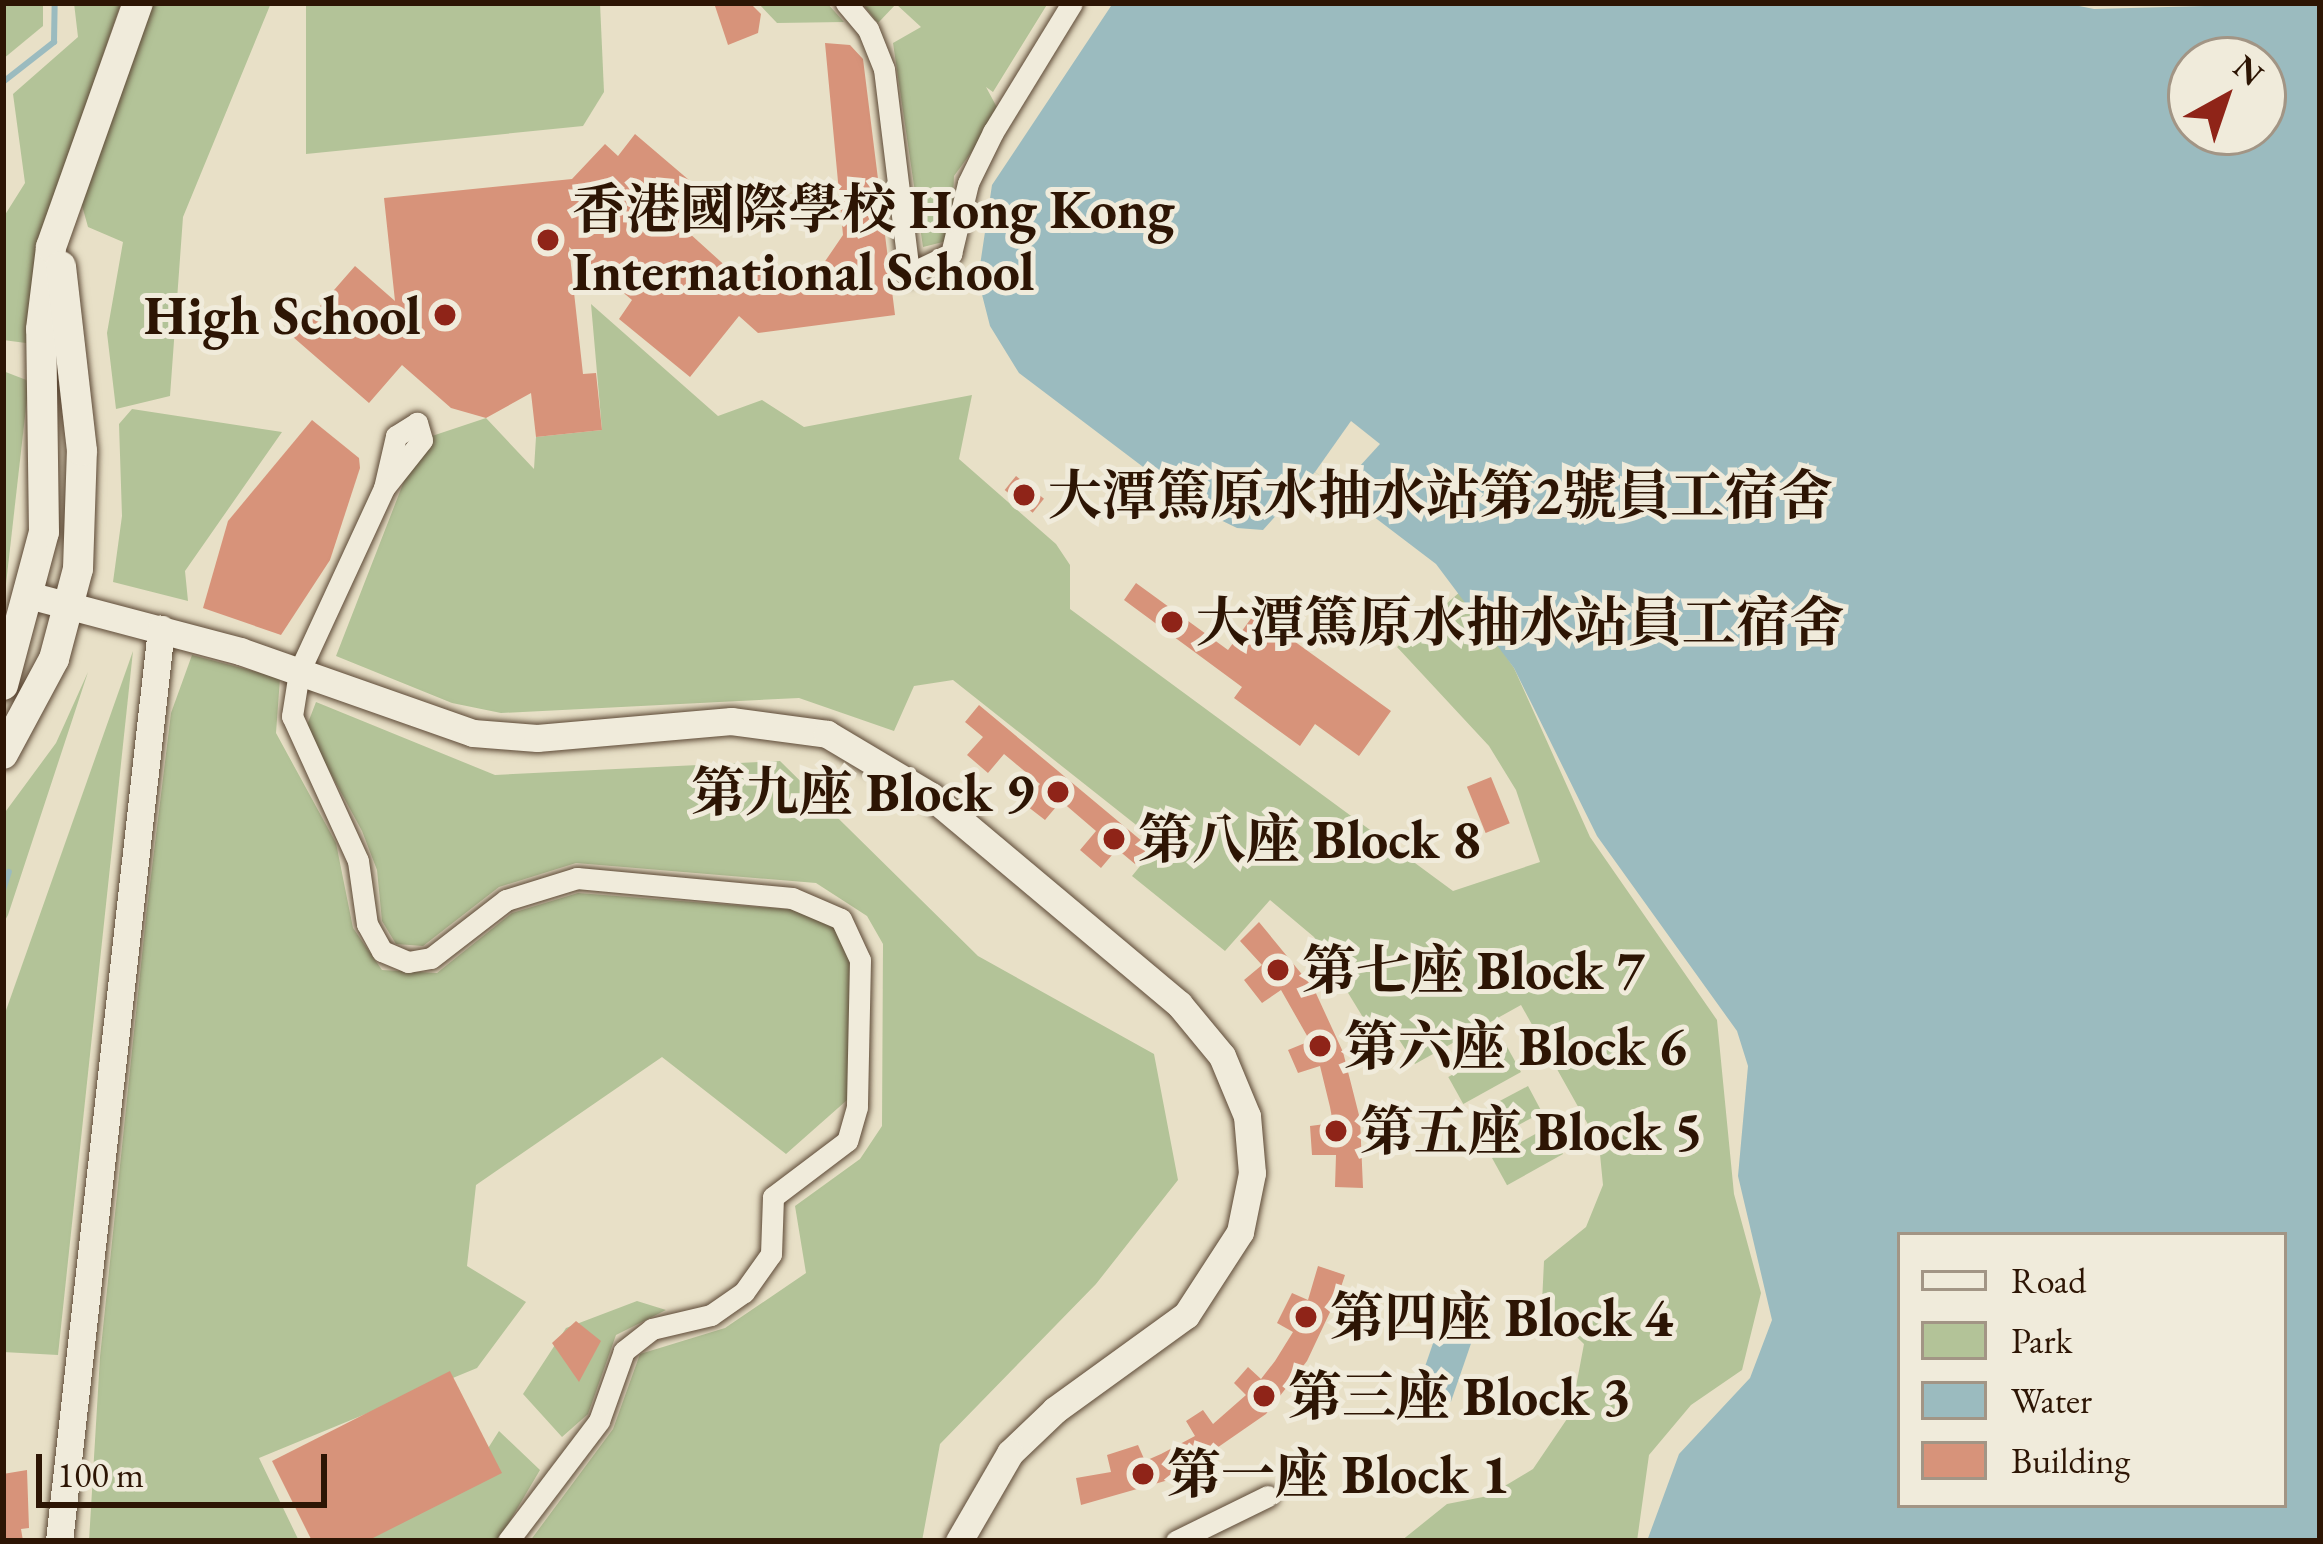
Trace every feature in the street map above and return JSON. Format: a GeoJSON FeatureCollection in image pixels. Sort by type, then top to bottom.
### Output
{"type":"FeatureCollection","features":[{"type":"Feature","properties":{"kind":"main road"},"geometry":{"type":"LineString","coordinates":[[3,685],[32,596],[48,476],[43,307],[64,195],[138,3]]}},
{"type":"Feature","properties":{"kind":"main road"},"geometry":{"type":"LineString","coordinates":[[3,754],[43,683],[70,605],[84,490],[62,286],[64,195]]}},
{"type":"Feature","properties":{"kind":"street"},"geometry":{"type":"LineString","coordinates":[[846,3],[868,29],[884,69],[909,274],[951,254],[968,183],[993,132],[1072,3]]}},
{"type":"Feature","properties":{"kind":"street"},"geometry":{"type":"LineString","coordinates":[[384,488],[293,729],[349,837],[371,935],[389,957],[431,958],[506,900],[577,878],[792,898],[836,914],[859,952],[857,1107],[847,1141],[773,1197],[772,1249],[754,1282],[716,1313],[652,1328],[625,1351],[598,1421],[508,1541]]}},
{"type":"Feature","properties":{"kind":"street"},"geometry":{"type":"LineString","coordinates":[[32,596],[161,629],[454,729],[538,738],[754,722],[827,734],[931,796],[1165,991],[1222,1056],[1241,1095],[1252,1156],[1231,1254],[1168,1331],[1028,1434],[994,1473],[959,1541]]}},
{"type":"Feature","properties":{"kind":"street"},"geometry":{"type":"LineString","coordinates":[[59,1541],[161,629]]}},
{"type":"Feature","properties":{"kind":"street"},"geometry":{"type":"LineString","coordinates":[[1176,1541],[1268,1496]]}},
{"type":"Feature","properties":{"kind":"green space"},"geometry":{"type":"Polygon","coordinates":[[[3,3],[43,3],[43,26],[3,59],[3,3]]]}},
{"type":"Feature","properties":{"kind":"green space"},"geometry":{"type":"Polygon","coordinates":[[[74,3],[121,3],[55,194],[26,343],[3,340],[3,218],[25,183],[13,94],[78,37],[74,3]]]}},
{"type":"Feature","properties":{"kind":"green space"},"geometry":{"type":"Polygon","coordinates":[[[151,3],[271,3],[183,217],[170,396],[116,409],[107,333],[123,242],[88,227],[81,202],[151,3]]]}},
{"type":"Feature","properties":{"kind":"green space"},"geometry":{"type":"Polygon","coordinates":[[[306,3],[600,3],[604,92],[583,126],[306,154],[306,3]]]}},
{"type":"Feature","properties":{"kind":"green space"},"geometry":{"type":"Polygon","coordinates":[[[758,3],[827,3],[844,22],[777,23],[758,3]]]}},
{"type":"Feature","properties":{"kind":"green space"},"geometry":{"type":"Polygon","coordinates":[[[862,3],[1048,3],[993,92],[986,87],[1000,113],[954,176],[951,240],[923,247],[893,43],[921,27],[896,4],[878,23],[862,3]]]}},
{"type":"Feature","properties":{"kind":"green space"},"geometry":{"type":"Polygon","coordinates":[[[591,304],[718,416],[762,400],[804,427],[972,395],[959,459],[1056,544],[1070,565],[1070,609],[1453,891],[1540,862],[1516,790],[1489,746],[1397,647],[1461,591],[1514,668],[1590,837],[1717,1020],[1734,1194],[1761,1293],[1742,1370],[1691,1405],[1649,1455],[1637,1541],[1401,1541],[1447,1504],[1488,1496],[1533,1469],[1571,1413],[1584,1344],[1542,1303],[1544,1261],[1586,1227],[1603,1185],[1599,1144],[1521,1005],[1415,1064],[1394,1032],[1378,1042],[1314,937],[1270,900],[1225,951],[1132,876],[1159,843],[953,680],[914,686],[894,731],[799,698],[501,713],[452,703],[336,656],[420,440],[486,418],[534,469],[536,437],[602,430],[591,304]]]}},
{"type":"Feature","properties":{"kind":"green space"},"geometry":{"type":"Polygon","coordinates":[[[3,371],[29,381],[6,584],[3,583],[3,371]]]}},
{"type":"Feature","properties":{"kind":"green space"},"geometry":{"type":"Polygon","coordinates":[[[132,409],[282,432],[185,571],[188,601],[113,582],[122,516],[119,424],[132,409]]]}},
{"type":"Feature","properties":{"kind":"green space"},"geometry":{"type":"Polygon","coordinates":[[[133,651],[58,1355],[3,1352],[3,1019],[133,651]]]}},
{"type":"Feature","properties":{"kind":"green space"},"geometry":{"type":"Polygon","coordinates":[[[192,655],[280,678],[276,733],[336,843],[353,928],[382,970],[437,973],[512,913],[578,893],[809,911],[826,918],[854,952],[855,1093],[786,1154],[662,1057],[476,1185],[467,1266],[526,1302],[477,1368],[259,1458],[299,1541],[89,1541],[100,1357],[146,917],[171,713],[192,655]]]}},
{"type":"Feature","properties":{"kind":"green space"},"geometry":{"type":"Polygon","coordinates":[[[88,672],[3,924],[3,815],[56,743],[88,672]]]}},
{"type":"Feature","properties":{"kind":"green space"},"geometry":{"type":"Polygon","coordinates":[[[316,702],[495,775],[780,761],[978,956],[1154,1054],[1178,1180],[1096,1284],[940,1444],[922,1541],[530,1541],[613,1429],[640,1354],[725,1328],[806,1273],[795,1206],[860,1159],[882,1126],[883,944],[867,916],[816,883],[576,863],[499,887],[423,946],[396,944],[382,921],[377,870],[362,831],[306,728],[316,702]]]}},
{"type":"Feature","properties":{"kind":"green space"},"geometry":{"type":"Polygon","coordinates":[[[1506,1045],[1521,1072],[1463,1104],[1448,1077],[1506,1045]]]}},
{"type":"Feature","properties":{"kind":"green space"},"geometry":{"type":"Polygon","coordinates":[[[1528,1086],[1542,1112],[1486,1143],[1471,1116],[1528,1086]]]}},
{"type":"Feature","properties":{"kind":"green space"},"geometry":{"type":"Polygon","coordinates":[[[1548,1127],[1563,1154],[1507,1185],[1492,1158],[1548,1127]]]}},
{"type":"Feature","properties":{"kind":"green space"},"geometry":{"type":"Polygon","coordinates":[[[637,1301],[666,1310],[616,1335],[588,1414],[562,1437],[523,1394],[566,1328],[637,1301]]]}},
{"type":"Feature","properties":{"kind":"green space"},"geometry":{"type":"Polygon","coordinates":[[[499,1431],[540,1470],[498,1541],[337,1541],[478,1464],[499,1431]]]}},
{"type":"Feature","properties":{"kind":"water"},"geometry":{"type":"Polygon","coordinates":[[[1113,3],[2064,3],[2094,9],[2320,3],[2320,1541],[1647,1541],[1679,1454],[1750,1378],[1772,1320],[1738,1176],[1748,1066],[1737,1031],[1597,836],[1514,668],[1436,564],[1315,472],[1263,530],[1237,528],[1200,510],[1019,373],[990,326],[978,279],[992,185],[1113,3]]]}},
{"type":"Feature","properties":{"kind":"water"},"geometry":{"type":"Polygon","coordinates":[[[1440,1323],[1474,1335],[1451,1402],[1417,1390],[1440,1323]]]}},
{"type":"Feature","properties":{"kind":"pier"},"geometry":{"type":"Polygon","coordinates":[[[1351,421],[1380,444],[1338,490],[1315,472],[1351,421]]]}},
{"type":"Feature","properties":{"kind":"building"},"geometry":{"type":"Polygon","coordinates":[[[714,3],[750,3],[761,14],[758,33],[728,45],[714,3]]]}},
{"type":"Feature","properties":{"kind":"building"},"geometry":{"type":"Polygon","coordinates":[[[825,43],[850,45],[863,59],[895,315],[758,333],[739,316],[690,377],[619,319],[632,300],[569,247],[583,374],[596,373],[602,430],[536,437],[531,393],[486,418],[451,408],[402,365],[369,403],[293,337],[355,266],[395,301],[384,198],[572,179],[605,144],[618,156],[635,134],[703,192],[678,223],[741,280],[752,268],[767,280],[815,276],[843,235],[825,43]]]}},
{"type":"Feature","properties":{"kind":"building"},"geometry":{"type":"Polygon","coordinates":[[[312,420],[359,458],[360,468],[330,560],[281,635],[203,608],[228,521],[312,420]]]}},
{"type":"Feature","properties":{"kind":"building","name":"大潭篤原水抽水站第2號員工宿舍"},"geometry":{"type":"Polygon","coordinates":[[[1016,476],[1044,499],[1033,513],[1005,490],[1016,476]]]}},
{"type":"Feature","properties":{"kind":"building"},"geometry":{"type":"Polygon","coordinates":[[[1136,583],[1228,650],[1255,613],[1391,711],[1359,756],[1315,724],[1300,746],[1234,698],[1242,687],[1124,600],[1136,583]]]}},
{"type":"Feature","properties":{"kind":"building"},"geometry":{"type":"Polygon","coordinates":[[[979,705],[1149,847],[1135,864],[1117,849],[1101,868],[1080,850],[1096,831],[1061,801],[1045,820],[1023,803],[1040,784],[1004,754],[988,773],[967,755],[983,737],[965,722],[979,705]]]}},
{"type":"Feature","properties":{"kind":"building"},"geometry":{"type":"Polygon","coordinates":[[[1491,777],[1510,823],[1486,833],[1467,787],[1491,777]]]}},
{"type":"Feature","properties":{"kind":"building"},"geometry":{"type":"Polygon","coordinates":[[[1259,922],[1314,989],[1343,1052],[1360,1119],[1363,1188],[1335,1187],[1336,1155],[1312,1155],[1310,1126],[1333,1123],[1330,1107],[1320,1066],[1298,1073],[1288,1050],[1310,1041],[1281,990],[1262,1003],[1244,980],[1262,965],[1240,941],[1259,922]]]}},
{"type":"Feature","properties":{"kind":"building"},"geometry":{"type":"Polygon","coordinates":[[[1318,1266],[1345,1275],[1339,1293],[1307,1361],[1266,1414],[1172,1479],[1081,1505],[1076,1478],[1111,1472],[1107,1455],[1138,1445],[1145,1461],[1195,1436],[1186,1421],[1203,1410],[1213,1424],[1246,1395],[1234,1383],[1248,1367],[1261,1379],[1275,1361],[1293,1332],[1277,1323],[1292,1293],[1308,1300],[1318,1266]]]}},
{"type":"Feature","properties":{"kind":"building"},"geometry":{"type":"Polygon","coordinates":[[[576,1321],[601,1341],[579,1382],[552,1343],[576,1321]]]}},
{"type":"Feature","properties":{"kind":"building"},"geometry":{"type":"Polygon","coordinates":[[[450,1371],[502,1473],[367,1541],[312,1541],[272,1461],[450,1371]]]}},
{"type":"Feature","properties":{"kind":"building"},"geometry":{"type":"Polygon","coordinates":[[[27,1470],[29,1528],[21,1529],[23,1541],[3,1541],[3,1474],[27,1470]]]}},
{"type":"Feature","properties":{"kind":"waterway"},"geometry":{"type":"LineString","coordinates":[[3,82],[54,42],[55,3]]}},
{"type":"Feature","properties":{"kind":"waterway"},"geometry":{"type":"LineString","coordinates":[[3,890],[9,872]]}},
{"type":"Feature","properties":{"kind":"place","name":"香港國際學校 Hong Kong International School"},"geometry":{"type":"Point","coordinates":[548,240]}},
{"type":"Feature","properties":{"kind":"place","name":"High School"},"geometry":{"type":"Point","coordinates":[445,315]}},
{"type":"Feature","properties":{"kind":"place","name":"大潭篤原水抽水站第2號員工宿舍"},"geometry":{"type":"Point","coordinates":[1024,495]}},
{"type":"Feature","properties":{"kind":"place","name":"大潭篤原水抽水站員工宿舍"},"geometry":{"type":"Point","coordinates":[1172,622]}},
{"type":"Feature","properties":{"kind":"place","name":"第九座 Block 9"},"geometry":{"type":"Point","coordinates":[1058,792]}},
{"type":"Feature","properties":{"kind":"place","name":"第八座 Block 8"},"geometry":{"type":"Point","coordinates":[1114,839]}},
{"type":"Feature","properties":{"kind":"place","name":"第七座 Block 7"},"geometry":{"type":"Point","coordinates":[1278,970]}},
{"type":"Feature","properties":{"kind":"place","name":"第六座 Block 6"},"geometry":{"type":"Point","coordinates":[1320,1046]}},
{"type":"Feature","properties":{"kind":"place","name":"第五座 Block 5"},"geometry":{"type":"Point","coordinates":[1336,1131]}},
{"type":"Feature","properties":{"kind":"place","name":"第四座 Block 4"},"geometry":{"type":"Point","coordinates":[1306,1317]}},
{"type":"Feature","properties":{"kind":"place","name":"第三座 Block 3"},"geometry":{"type":"Point","coordinates":[1264,1396]}},
{"type":"Feature","properties":{"kind":"place","name":"第一座 Block 1"},"geometry":{"type":"Point","coordinates":[1143,1474]}}]}
